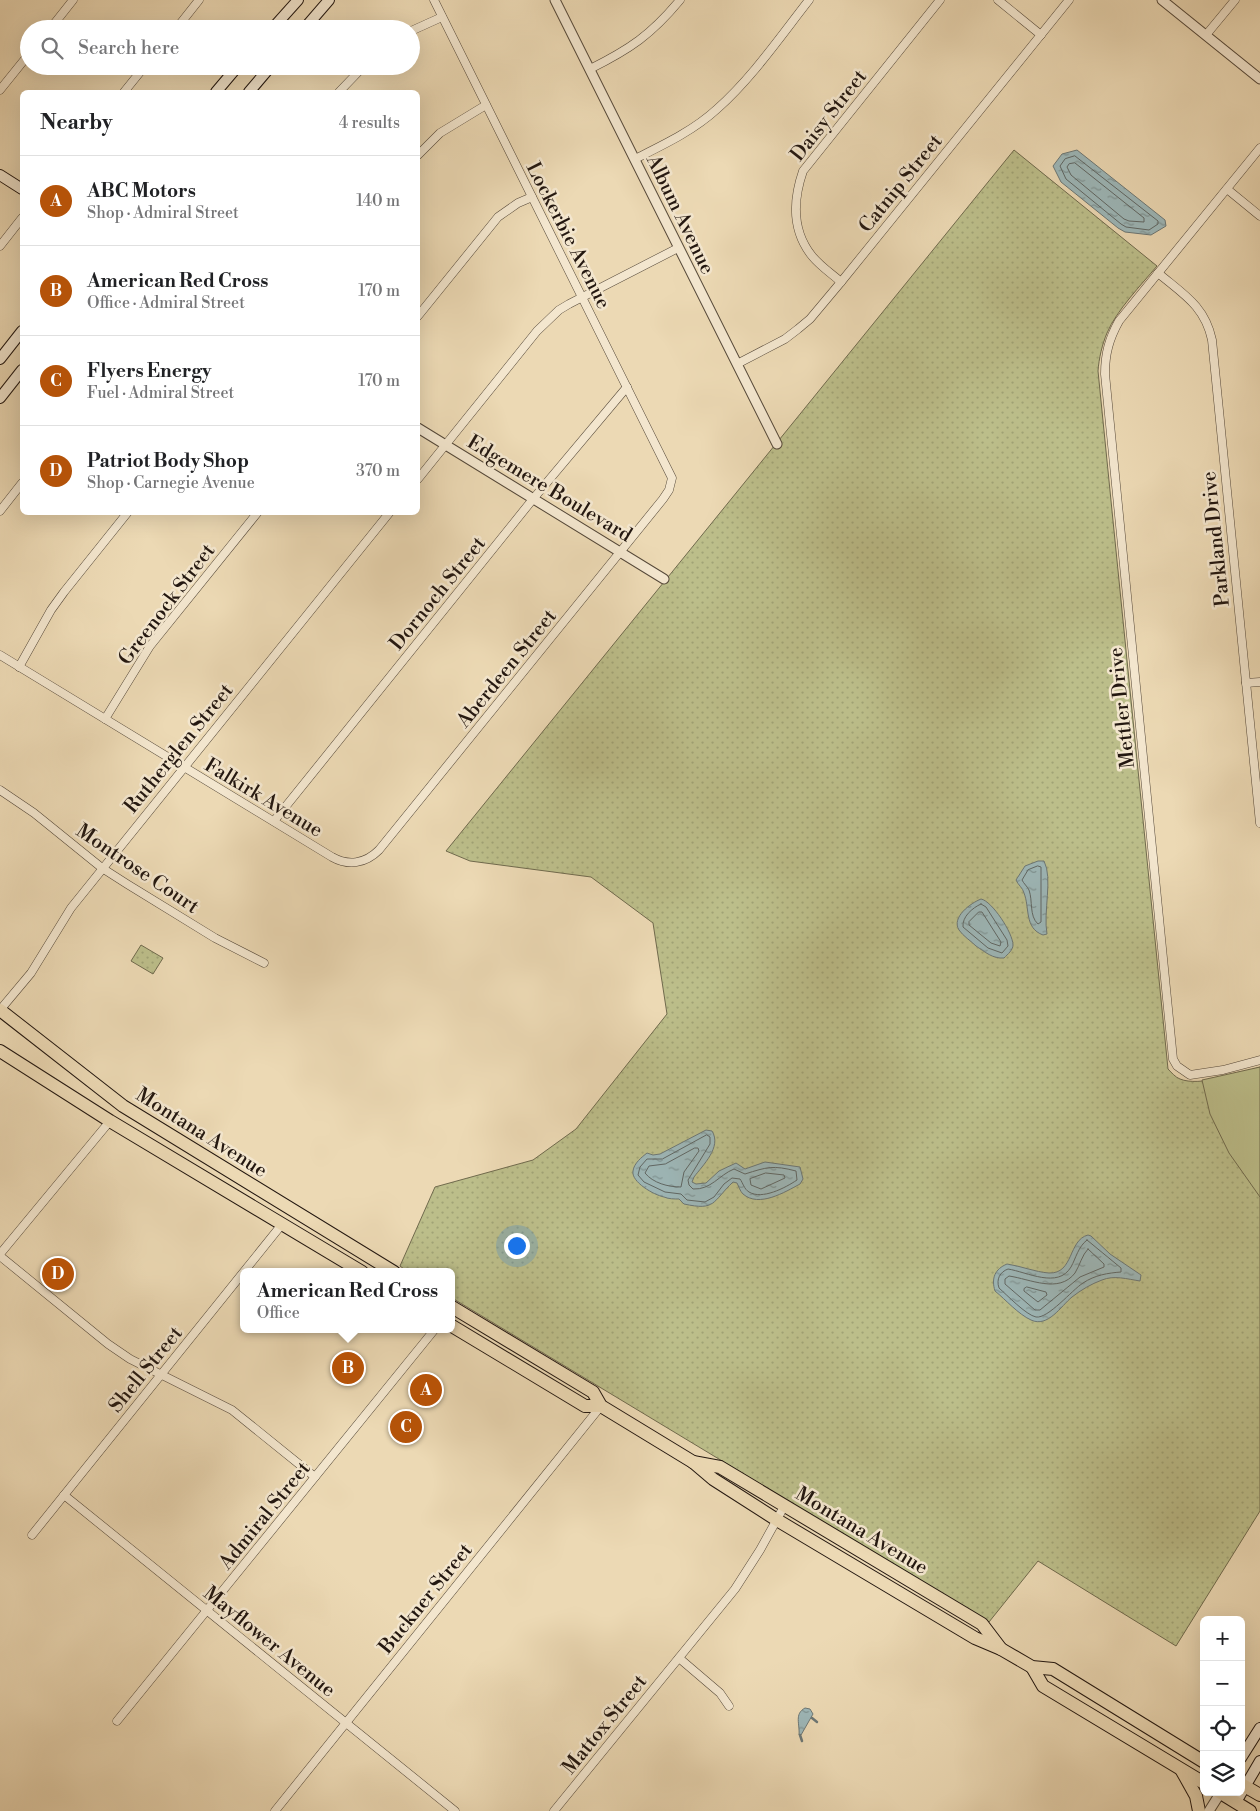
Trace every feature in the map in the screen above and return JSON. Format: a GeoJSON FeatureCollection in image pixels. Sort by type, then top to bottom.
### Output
{"type":"FeatureCollection","features":[{"type":"Feature","properties":{"kind":"highway","name":"Montana Avenue"},"geometry":{"type":"LineString","coordinates":[[0,1010],[123,1106],[387,1268]]}},
{"type":"Feature","properties":{"kind":"highway","name":"Montana Avenue"},"geometry":{"type":"LineString","coordinates":[[0,1051],[110,1121],[355,1268]]}},
{"type":"Feature","properties":{"kind":"highway","name":"Montana Avenue"},"geometry":{"type":"LineString","coordinates":[[455,1310],[593,1392],[602,1406],[696,1462],[975,1638],[999,1645]]}},
{"type":"Feature","properties":{"kind":"highway","name":"Montana Avenue"},"geometry":{"type":"LineString","coordinates":[[455,1328],[585,1406],[602,1406]]}},
{"type":"Feature","properties":{"kind":"highway","name":"Montana Avenue"},"geometry":{"type":"LineString","coordinates":[[696,1462],[720,1467],[982,1624],[999,1645],[1032,1667],[1043,1686],[1200,1780]]}},
{"type":"Feature","properties":{"kind":"highway","name":"Montana Avenue"},"geometry":{"type":"LineString","coordinates":[[1032,1667],[1053,1669],[1200,1760]]}},
{"type":"Feature","properties":{"kind":"highway"},"geometry":{"type":"LineString","coordinates":[[1181,1768],[1196,1796],[1199,1811]]}},
{"type":"Feature","properties":{"kind":"highway"},"geometry":{"type":"LineString","coordinates":[[1245,1786],[1260,1795]]}},
{"type":"Feature","properties":{"kind":"highway"},"geometry":{"type":"LineString","coordinates":[[1223,1796],[1233,1807],[1250,1811]]}},
{"type":"Feature","properties":{"kind":"main road"},"geometry":{"type":"LineString","coordinates":[[280,20],[298,0]]}},
{"type":"Feature","properties":{"kind":"main road"},"geometry":{"type":"LineString","coordinates":[[312,20],[329,0]]}},
{"type":"Feature","properties":{"kind":"main road"},"geometry":{"type":"LineString","coordinates":[[218,90],[230,75]]}},
{"type":"Feature","properties":{"kind":"main road"},"geometry":{"type":"LineString","coordinates":[[251,90],[263,75]]}},
{"type":"Feature","properties":{"kind":"main road"},"geometry":{"type":"LineString","coordinates":[[0,175],[20,188]]}},
{"type":"Feature","properties":{"kind":"main road"},"geometry":{"type":"LineString","coordinates":[[0,359],[20,334]]}},
{"type":"Feature","properties":{"kind":"main road"},"geometry":{"type":"LineString","coordinates":[[0,398],[20,373]]}},
{"type":"Feature","properties":{"kind":"main road"},"geometry":{"type":"LineString","coordinates":[[1245,1752],[1260,1728]]}},
{"type":"Feature","properties":{"kind":"main road"},"geometry":{"type":"LineString","coordinates":[[1245,1782],[1260,1761]]}},
{"type":"Feature","properties":{"kind":"street"},"geometry":{"type":"LineString","coordinates":[[57,20],[73,0]]}},
{"type":"Feature","properties":{"kind":"street"},"geometry":{"type":"LineString","coordinates":[[183,20],[199,0]]}},
{"type":"Feature","properties":{"kind":"street","name":"Lockerbie Avenue"},"geometry":{"type":"LineString","coordinates":[[434,0],[672,478],[670,486]]}},
{"type":"Feature","properties":{"kind":"street","name":"Album Avenue"},"geometry":{"type":"LineString","coordinates":[[556,0],[777,444]]}},
{"type":"Feature","properties":{"kind":"street"},"geometry":{"type":"LineString","coordinates":[[590,70],[645,38],[660,24],[680,0]]}},
{"type":"Feature","properties":{"kind":"street"},"geometry":{"type":"LineString","coordinates":[[635,160],[689,130],[717,109],[743,82],[809,0]]}},
{"type":"Feature","properties":{"kind":"street","name":"Daisy Street"},"geometry":{"type":"LineString","coordinates":[[841,282],[811,255],[798,227],[795,204],[801,176],[811,158],[940,0]]}},
{"type":"Feature","properties":{"kind":"street"},"geometry":{"type":"LineString","coordinates":[[998,0],[1041,35]]}},
{"type":"Feature","properties":{"kind":"street","name":"Catnip Street"},"geometry":{"type":"LineString","coordinates":[[737,364],[785,339],[810,318],[1069,0]]}},
{"type":"Feature","properties":{"kind":"street"},"geometry":{"type":"LineString","coordinates":[[1162,0],[1260,79]]}},
{"type":"Feature","properties":{"kind":"street"},"geometry":{"type":"LineString","coordinates":[[1206,35],[1235,0]]}},
{"type":"Feature","properties":{"kind":"street"},"geometry":{"type":"LineString","coordinates":[[420,27],[442,17]]}},
{"type":"Feature","properties":{"kind":"street"},"geometry":{"type":"LineString","coordinates":[[0,90],[20,65]]}},
{"type":"Feature","properties":{"kind":"street"},"geometry":{"type":"LineString","coordinates":[[126,90],[138,75]]}},
{"type":"Feature","properties":{"kind":"street"},"geometry":{"type":"LineString","coordinates":[[341,90],[355,75]]}},
{"type":"Feature","properties":{"kind":"street"},"geometry":{"type":"LineString","coordinates":[[420,153],[440,133],[486,105]]}},
{"type":"Feature","properties":{"kind":"street"},"geometry":{"type":"LineString","coordinates":[[1158,273],[1260,148]]}},
{"type":"Feature","properties":{"kind":"street"},"geometry":{"type":"LineString","coordinates":[[1227,189],[1260,216]]}},
{"type":"Feature","properties":{"kind":"street"},"geometry":{"type":"LineString","coordinates":[[420,314],[498,217],[518,203],[532,197]]}},
{"type":"Feature","properties":{"kind":"street"},"geometry":{"type":"LineString","coordinates":[[0,246],[20,221]]}},
{"type":"Feature","properties":{"kind":"street"},"geometry":{"type":"LineString","coordinates":[[420,476],[537,331],[558,310],[678,248]]}},
{"type":"Feature","properties":{"kind":"street","name":"Parkland Drive"},"geometry":{"type":"LineString","coordinates":[[1158,273],[1192,300],[1199,308],[1207,322],[1212,340],[1260,823]]}},
{"type":"Feature","properties":{"kind":"street","name":"Mettler Drive"},"geometry":{"type":"LineString","coordinates":[[1158,273],[1137,298],[1114,331],[1106,350],[1105,374],[1173,1059],[1177,1066],[1190,1075],[1223,1070],[1260,1060]]}},
{"type":"Feature","properties":{"kind":"street","name":"Dornoch Street"},"geometry":{"type":"LineString","coordinates":[[274,821],[533,499],[627,387]]}},
{"type":"Feature","properties":{"kind":"street","name":"Edgemere Boulevard"},"geometry":{"type":"LineString","coordinates":[[420,429],[664,579]]}},
{"type":"Feature","properties":{"kind":"street"},"geometry":{"type":"LineString","coordinates":[[0,511],[20,486]]}},
{"type":"Feature","properties":{"kind":"street","name":"Aberdeen Street"},"geometry":{"type":"LineString","coordinates":[[360,862],[374,856],[379,850],[664,499],[670,486]]}},
{"type":"Feature","properties":{"kind":"street"},"geometry":{"type":"LineString","coordinates":[[19,667],[51,610],[126,515]]}},
{"type":"Feature","properties":{"kind":"street","name":"Greenock Street"},"geometry":{"type":"LineString","coordinates":[[105,719],[150,646],[256,515]]}},
{"type":"Feature","properties":{"kind":"street","name":"Rutherglen Street"},"geometry":{"type":"LineString","coordinates":[[0,1010],[31,973],[71,908],[102,868],[388,515]]}},
{"type":"Feature","properties":{"kind":"street","name":"Falkirk Avenue"},"geometry":{"type":"LineString","coordinates":[[0,656],[340,862],[360,862]]}},
{"type":"Feature","properties":{"kind":"street"},"geometry":{"type":"LineString","coordinates":[[1246,683],[1260,682]]}},
{"type":"Feature","properties":{"kind":"street","name":"Montrose Court"},"geometry":{"type":"LineString","coordinates":[[0,790],[34,813],[102,868],[215,938],[264,963]]}},
{"type":"Feature","properties":{"kind":"street"},"geometry":{"type":"LineString","coordinates":[[110,1121],[0,1255],[108,1344],[130,1359],[232,1410],[315,1477]]}},
{"type":"Feature","properties":{"kind":"street","name":"Shell Street"},"geometry":{"type":"LineString","coordinates":[[246,1268],[282,1223]]}},
{"type":"Feature","properties":{"kind":"street","name":"Shell Street"},"geometry":{"type":"LineString","coordinates":[[32,1535],[240,1276]]}},
{"type":"Feature","properties":{"kind":"street","name":"Admiral Street"},"geometry":{"type":"LineString","coordinates":[[117,1721],[432,1333]]}},
{"type":"Feature","properties":{"kind":"street","name":"Buckner Street"},"geometry":{"type":"LineString","coordinates":[[275,1811],[602,1406]]}},
{"type":"Feature","properties":{"kind":"street","name":"Mayflower Avenue"},"geometry":{"type":"LineString","coordinates":[[64,1495],[455,1811]]}},
{"type":"Feature","properties":{"kind":"street","name":"Mattox Street"},"geometry":{"type":"LineString","coordinates":[[554,1811],[735,1589],[779,1516]]}},
{"type":"Feature","properties":{"kind":"street"},"geometry":{"type":"LineString","coordinates":[[679,1658],[720,1693],[729,1706]]}},
{"type":"Feature","properties":{"kind":"street"},"geometry":{"type":"LineString","coordinates":[[1209,1811],[1218,1796]]}},
{"type":"Feature","properties":{"kind":"green space"},"geometry":{"type":"Polygon","coordinates":[[[1014,150],[1157,266],[1116,316],[1102,347],[1098,371],[1168,1069],[1180,1079],[1198,1081],[1220,1078],[1260,1067],[1260,1511],[1176,1646],[1038,1561],[989,1622],[455,1300],[455,1268],[403,1268],[400,1266],[435,1187],[533,1160],[576,1129],[667,1014],[653,923],[591,877],[470,861],[446,851],[1014,150]]]}},
{"type":"Feature","properties":{"kind":"green space"},"geometry":{"type":"Polygon","coordinates":[[[141,945],[163,958],[153,974],[131,961],[141,945]]]}},
{"type":"Feature","properties":{"kind":"green space"},"geometry":{"type":"Polygon","coordinates":[[[1260,1067],[1260,1197],[1229,1153],[1210,1114],[1202,1080],[1260,1067]]]}},
{"type":"Feature","properties":{"kind":"water"},"geometry":{"type":"Polygon","coordinates":[[[1077,150],[1165,220],[1166,226],[1151,235],[1125,232],[1061,182],[1053,166],[1062,154],[1077,150]]]}},
{"type":"Feature","properties":{"kind":"water"},"geometry":{"type":"Polygon","coordinates":[[[1038,861],[1044,861],[1048,876],[1047,934],[1043,935],[1037,932],[1030,923],[1026,899],[1016,880],[1025,866],[1038,861]]]}},
{"type":"Feature","properties":{"kind":"water"},"geometry":{"type":"Polygon","coordinates":[[[981,899],[991,905],[1010,933],[1013,947],[1004,958],[986,953],[976,946],[959,930],[957,925],[963,911],[981,899]]]}},
{"type":"Feature","properties":{"kind":"water"},"geometry":{"type":"Polygon","coordinates":[[[706,1130],[712,1131],[715,1143],[710,1156],[692,1182],[696,1184],[706,1183],[719,1171],[736,1163],[745,1169],[765,1162],[800,1167],[803,1179],[800,1184],[780,1194],[764,1199],[749,1198],[743,1194],[737,1183],[733,1182],[717,1200],[702,1206],[684,1204],[679,1199],[660,1196],[639,1184],[633,1175],[638,1160],[647,1153],[653,1155],[660,1154],[706,1130]]]}},
{"type":"Feature","properties":{"kind":"water"},"geometry":{"type":"Polygon","coordinates":[[[1088,1235],[1110,1254],[1141,1275],[1140,1281],[1116,1278],[1098,1282],[1075,1294],[1049,1319],[1037,1322],[1021,1314],[995,1291],[995,1274],[1003,1266],[1007,1264],[1049,1273],[1057,1272],[1067,1263],[1077,1243],[1088,1235]]]}},
{"type":"Feature","properties":{"kind":"water"},"geometry":{"type":"Polygon","coordinates":[[[805,1708],[810,1709],[813,1714],[801,1735],[799,1735],[799,1716],[805,1708]]]}},
{"type":"Feature","properties":{"kind":"waterway"},"geometry":{"type":"LineString","coordinates":[[812,1718],[817,1722]]}},
{"type":"Feature","properties":{"kind":"waterway"},"geometry":{"type":"LineString","coordinates":[[800,1735],[802,1741]]}},
{"type":"Feature","properties":{"kind":"place","name":"Patriot Body Shop"},"geometry":{"type":"Point","coordinates":[58,1274]}},
{"type":"Feature","properties":{"kind":"place","name":"American Red Cross"},"geometry":{"type":"Point","coordinates":[348,1368]}},
{"type":"Feature","properties":{"kind":"place","name":"ABC Motors"},"geometry":{"type":"Point","coordinates":[426,1390]}},
{"type":"Feature","properties":{"kind":"place","name":"Flyers Energy"},"geometry":{"type":"Point","coordinates":[406,1427]}}]}
